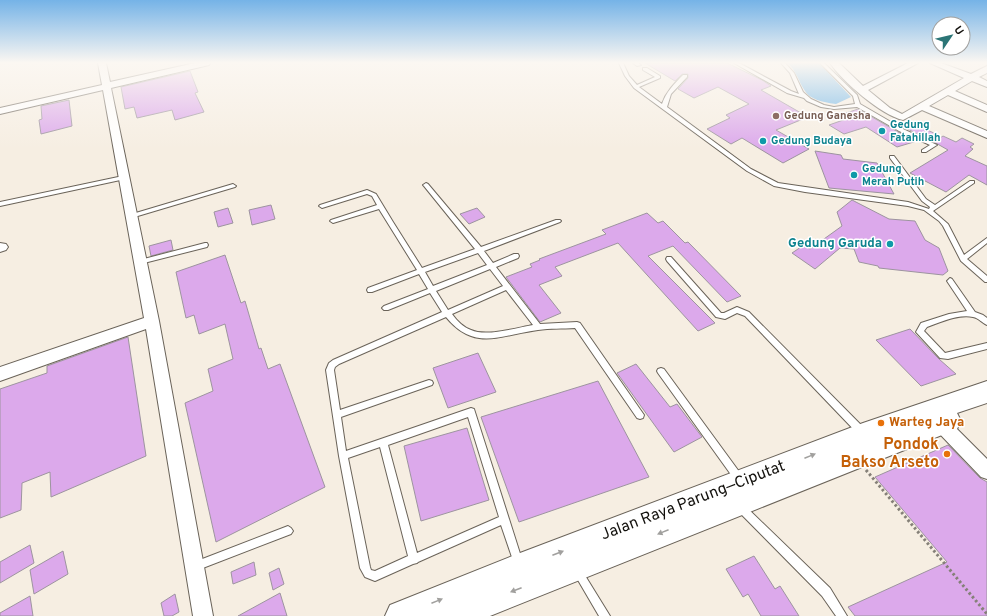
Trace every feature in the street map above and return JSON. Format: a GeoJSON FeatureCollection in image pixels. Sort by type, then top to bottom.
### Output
{"type":"FeatureCollection","features":[{"type":"Feature","properties":{"kind":"highway","name":"Jalan Raya Parung—Ciputat"},"geometry":{"type":"LineString","coordinates":[[401,616],[520,568],[739,493],[860,446],[987,392]]}},
{"type":"Feature","properties":{"kind":"highway","name":"Jalan Raya Parung—Ciputat"},"geometry":{"type":"LineString","coordinates":[[860,446],[987,408]]}},
{"type":"Feature","properties":{"kind":"highway","name":"Jalan Raya Parung—Ciputat"},"geometry":{"type":"LineString","coordinates":[[450,616],[575,567],[739,493]]}},
{"type":"Feature","properties":{"kind":"street"},"geometry":{"type":"LineString","coordinates":[[0,111],[82,92]]}},
{"type":"Feature","properties":{"kind":"street"},"geometry":{"type":"LineString","coordinates":[[107,92],[152,321],[203,616]]}},
{"type":"Feature","properties":{"kind":"street"},"geometry":{"type":"LineString","coordinates":[[863,92],[895,116],[903,117],[948,92],[987,109]]}},
{"type":"Feature","properties":{"kind":"street"},"geometry":{"type":"LineString","coordinates":[[923,107],[987,135]]}},
{"type":"Feature","properties":{"kind":"street"},"geometry":{"type":"LineString","coordinates":[[0,374],[152,321]]}},
{"type":"Feature","properties":{"kind":"street"},"geometry":{"type":"LineString","coordinates":[[940,423],[987,471]]}},
{"type":"Feature","properties":{"kind":"lane"},"geometry":{"type":"LineString","coordinates":[[642,92],[749,170],[776,185],[908,204],[928,211],[946,225],[963,258],[987,280]]}},
{"type":"Feature","properties":{"kind":"lane"},"geometry":{"type":"LineString","coordinates":[[664,108],[665,100],[669,92]]}},
{"type":"Feature","properties":{"kind":"lane"},"geometry":{"type":"LineString","coordinates":[[789,92],[823,106],[834,108],[858,105],[901,130],[934,145],[924,151]]}},
{"type":"Feature","properties":{"kind":"lane"},"geometry":{"type":"LineString","coordinates":[[800,92],[804,97]]}},
{"type":"Feature","properties":{"kind":"lane"},"geometry":{"type":"LineString","coordinates":[[851,92],[855,96],[858,105]]}},
{"type":"Feature","properties":{"kind":"lane"},"geometry":{"type":"LineString","coordinates":[[892,157],[924,200],[934,207]]}},
{"type":"Feature","properties":{"kind":"lane"},"geometry":{"type":"LineString","coordinates":[[0,204],[123,178]]}},
{"type":"Feature","properties":{"kind":"lane"},"geometry":{"type":"LineString","coordinates":[[928,211],[972,182]]}},
{"type":"Feature","properties":{"kind":"lane"},"geometry":{"type":"LineString","coordinates":[[426,185],[492,265],[538,327]]}},
{"type":"Feature","properties":{"kind":"lane"},"geometry":{"type":"LineString","coordinates":[[131,216],[233,186]]}},
{"type":"Feature","properties":{"kind":"lane"},"geometry":{"type":"LineString","coordinates":[[322,206],[367,192],[374,194],[447,313],[459,326],[470,333],[483,336],[538,327],[577,325],[640,415]]}},
{"type":"Feature","properties":{"kind":"lane"},"geometry":{"type":"LineString","coordinates":[[333,221],[380,206]]}},
{"type":"Feature","properties":{"kind":"lane"},"geometry":{"type":"LineString","coordinates":[[370,290],[558,221]]}},
{"type":"Feature","properties":{"kind":"lane"},"geometry":{"type":"LineString","coordinates":[[963,258],[987,240]]}},
{"type":"Feature","properties":{"kind":"lane"},"geometry":{"type":"LineString","coordinates":[[140,262],[205,245]]}},
{"type":"Feature","properties":{"kind":"lane"},"geometry":{"type":"LineString","coordinates":[[386,308],[516,256]]}},
{"type":"Feature","properties":{"kind":"lane"},"geometry":{"type":"LineString","coordinates":[[668,259],[719,315],[725,316],[737,310],[747,314],[860,446]]}},
{"type":"Feature","properties":{"kind":"lane"},"geometry":{"type":"LineString","coordinates":[[950,281],[972,313]]}},
{"type":"Feature","properties":{"kind":"lane"},"geometry":{"type":"LineString","coordinates":[[504,519],[375,576],[368,574],[365,568],[343,456],[330,370],[332,365],[507,287]]}},
{"type":"Feature","properties":{"kind":"lane"},"geometry":{"type":"LineString","coordinates":[[987,322],[981,316],[972,313],[924,325],[920,332],[943,356],[987,346]]}},
{"type":"Feature","properties":{"kind":"lane"},"geometry":{"type":"LineString","coordinates":[[661,372],[739,493],[826,592],[842,616]]}},
{"type":"Feature","properties":{"kind":"lane"},"geometry":{"type":"LineString","coordinates":[[337,415],[429,384]]}},
{"type":"Feature","properties":{"kind":"lane"},"geometry":{"type":"LineString","coordinates":[[343,456],[471,412],[520,568]]}},
{"type":"Feature","properties":{"kind":"lane"},"geometry":{"type":"LineString","coordinates":[[383,442],[414,560]]}},
{"type":"Feature","properties":{"kind":"lane"},"geometry":{"type":"LineString","coordinates":[[194,566],[288,531]]}},
{"type":"Feature","properties":{"kind":"lane"},"geometry":{"type":"LineString","coordinates":[[575,567],[605,616]]}},
{"type":"Feature","properties":{"kind":"path"},"geometry":{"type":"LineString","coordinates":[[860,446],[987,614]]}},
{"type":"Feature","properties":{"kind":"water"},"geometry":{"type":"Polygon","coordinates":[[[805,92],[846,92],[851,97],[836,104],[815,99],[805,92]]]}},
{"type":"Feature","properties":{"kind":"building"},"geometry":{"type":"Polygon","coordinates":[[[122,92],[198,92],[195,93],[204,112],[175,120],[172,110],[137,118],[134,107],[125,109],[122,92]]]}},
{"type":"Feature","properties":{"kind":"building"},"geometry":{"type":"Polygon","coordinates":[[[683,92],[708,92],[694,98],[683,92]]]}},
{"type":"Feature","properties":{"kind":"building"},"geometry":{"type":"Polygon","coordinates":[[[727,92],[764,92],[808,117],[776,130],[809,149],[783,163],[742,138],[731,144],[707,129],[730,118],[726,115],[749,104],[727,92]]]}},
{"type":"Feature","properties":{"kind":"building"},"geometry":{"type":"Polygon","coordinates":[[[69,100],[72,126],[41,134],[39,120],[42,119],[41,106],[69,100]]]}},
{"type":"Feature","properties":{"kind":"building","name":"Gedung Fatahillah"},"geometry":{"type":"Polygon","coordinates":[[[858,109],[917,141],[897,147],[866,127],[844,134],[829,125],[849,118],[843,114],[858,109]]]}},
{"type":"Feature","properties":{"kind":"building"},"geometry":{"type":"Polygon","coordinates":[[[910,122],[936,134],[925,138],[902,126],[910,122]]]}},
{"type":"Feature","properties":{"kind":"building"},"geometry":{"type":"Polygon","coordinates":[[[943,136],[956,142],[962,138],[974,144],[970,147],[973,149],[965,156],[987,166],[987,185],[969,175],[946,192],[910,173],[948,150],[934,142],[943,136]]]}},
{"type":"Feature","properties":{"kind":"building","name":"Gedung Merah Putih"},"geometry":{"type":"Polygon","coordinates":[[[815,151],[841,155],[843,159],[877,163],[894,194],[829,188],[815,151]]]}},
{"type":"Feature","properties":{"kind":"building","name":"Gedung Garuda"},"geometry":{"type":"Polygon","coordinates":[[[852,200],[889,219],[915,221],[925,240],[939,248],[948,271],[943,275],[879,268],[878,266],[859,262],[854,249],[840,248],[815,269],[792,253],[804,245],[810,249],[842,226],[837,212],[852,200]]]}},
{"type":"Feature","properties":{"kind":"building"},"geometry":{"type":"Polygon","coordinates":[[[271,205],[275,219],[252,225],[249,210],[271,205]]]}},
{"type":"Feature","properties":{"kind":"building"},"geometry":{"type":"Polygon","coordinates":[[[228,208],[233,223],[218,227],[214,212],[228,208]]]}},
{"type":"Feature","properties":{"kind":"building"},"geometry":{"type":"Polygon","coordinates":[[[477,208],[485,217],[469,224],[460,214],[477,208]]]}},
{"type":"Feature","properties":{"kind":"building"},"geometry":{"type":"Polygon","coordinates":[[[647,213],[658,223],[663,221],[685,243],[688,242],[741,296],[727,302],[673,246],[648,256],[715,323],[698,331],[618,243],[555,267],[562,276],[539,285],[561,313],[540,322],[506,277],[532,267],[530,264],[540,260],[539,259],[606,234],[602,230],[647,213]]]}},
{"type":"Feature","properties":{"kind":"building"},"geometry":{"type":"Polygon","coordinates":[[[171,240],[173,250],[151,256],[149,246],[171,240]]]}},
{"type":"Feature","properties":{"kind":"building"},"geometry":{"type":"Polygon","coordinates":[[[225,255],[241,303],[245,301],[259,349],[261,348],[268,369],[280,364],[325,487],[216,542],[185,403],[213,391],[208,369],[233,359],[225,324],[199,334],[194,315],[186,318],[176,272],[225,255]]]}},
{"type":"Feature","properties":{"kind":"building"},"geometry":{"type":"Polygon","coordinates":[[[910,329],[956,374],[921,386],[876,340],[910,329]]]}},
{"type":"Feature","properties":{"kind":"building"},"geometry":{"type":"Polygon","coordinates":[[[128,337],[146,456],[51,497],[50,472],[22,483],[21,510],[0,518],[0,389],[47,373],[47,366],[128,337]]]}},
{"type":"Feature","properties":{"kind":"building"},"geometry":{"type":"Polygon","coordinates":[[[478,353],[496,392],[448,408],[433,368],[478,353]]]}},
{"type":"Feature","properties":{"kind":"building"},"geometry":{"type":"Polygon","coordinates":[[[636,364],[670,407],[677,404],[702,437],[674,452],[617,373],[636,364]]]}},
{"type":"Feature","properties":{"kind":"building"},"geometry":{"type":"Polygon","coordinates":[[[598,381],[649,477],[519,522],[481,417],[598,381]]]}},
{"type":"Feature","properties":{"kind":"building"},"geometry":{"type":"Polygon","coordinates":[[[467,428],[489,500],[421,521],[404,446],[467,428]]]}},
{"type":"Feature","properties":{"kind":"building"},"geometry":{"type":"Polygon","coordinates":[[[948,445],[980,478],[987,482],[987,616],[855,616],[848,607],[947,562],[875,477],[948,445]]]}},
{"type":"Feature","properties":{"kind":"building"},"geometry":{"type":"Polygon","coordinates":[[[30,545],[34,563],[0,583],[0,562],[30,545]]]}},
{"type":"Feature","properties":{"kind":"building"},"geometry":{"type":"Polygon","coordinates":[[[63,551],[68,574],[34,594],[30,570],[63,551]]]}},
{"type":"Feature","properties":{"kind":"building"},"geometry":{"type":"Polygon","coordinates":[[[754,556],[775,589],[780,586],[799,616],[761,616],[748,594],[743,597],[726,569],[754,556]]]}},
{"type":"Feature","properties":{"kind":"building"},"geometry":{"type":"Polygon","coordinates":[[[254,562],[256,575],[233,584],[231,572],[254,562]]]}},
{"type":"Feature","properties":{"kind":"building"},"geometry":{"type":"Polygon","coordinates":[[[279,568],[284,584],[273,590],[269,573],[279,568]]]}},
{"type":"Feature","properties":{"kind":"building"},"geometry":{"type":"Polygon","coordinates":[[[280,593],[287,616],[238,616],[280,593]]]}},
{"type":"Feature","properties":{"kind":"building"},"geometry":{"type":"Polygon","coordinates":[[[175,594],[179,612],[172,616],[164,616],[161,603],[175,594]]]}},
{"type":"Feature","properties":{"kind":"building"},"geometry":{"type":"Polygon","coordinates":[[[30,596],[33,616],[0,616],[0,613],[30,596]]]}},
{"type":"Feature","properties":{"kind":"place","name":"Gedung Ganesha"},"geometry":{"type":"Point","coordinates":[776,116]}},
{"type":"Feature","properties":{"kind":"place","name":"Gedung Fatahillah"},"geometry":{"type":"Point","coordinates":[882,131]}},
{"type":"Feature","properties":{"kind":"place","name":"Gedung Budaya"},"geometry":{"type":"Point","coordinates":[763,141]}},
{"type":"Feature","properties":{"kind":"place","name":"Gedung Merah Putih"},"geometry":{"type":"Point","coordinates":[854,175]}},
{"type":"Feature","properties":{"kind":"place","name":"Gedung Garuda"},"geometry":{"type":"Point","coordinates":[890,244]}},
{"type":"Feature","properties":{"kind":"place","name":"Warteg Jaya"},"geometry":{"type":"Point","coordinates":[881,423]}},
{"type":"Feature","properties":{"kind":"place","name":"Pondok Bakso Arseto"},"geometry":{"type":"Point","coordinates":[947,454]}}]}
